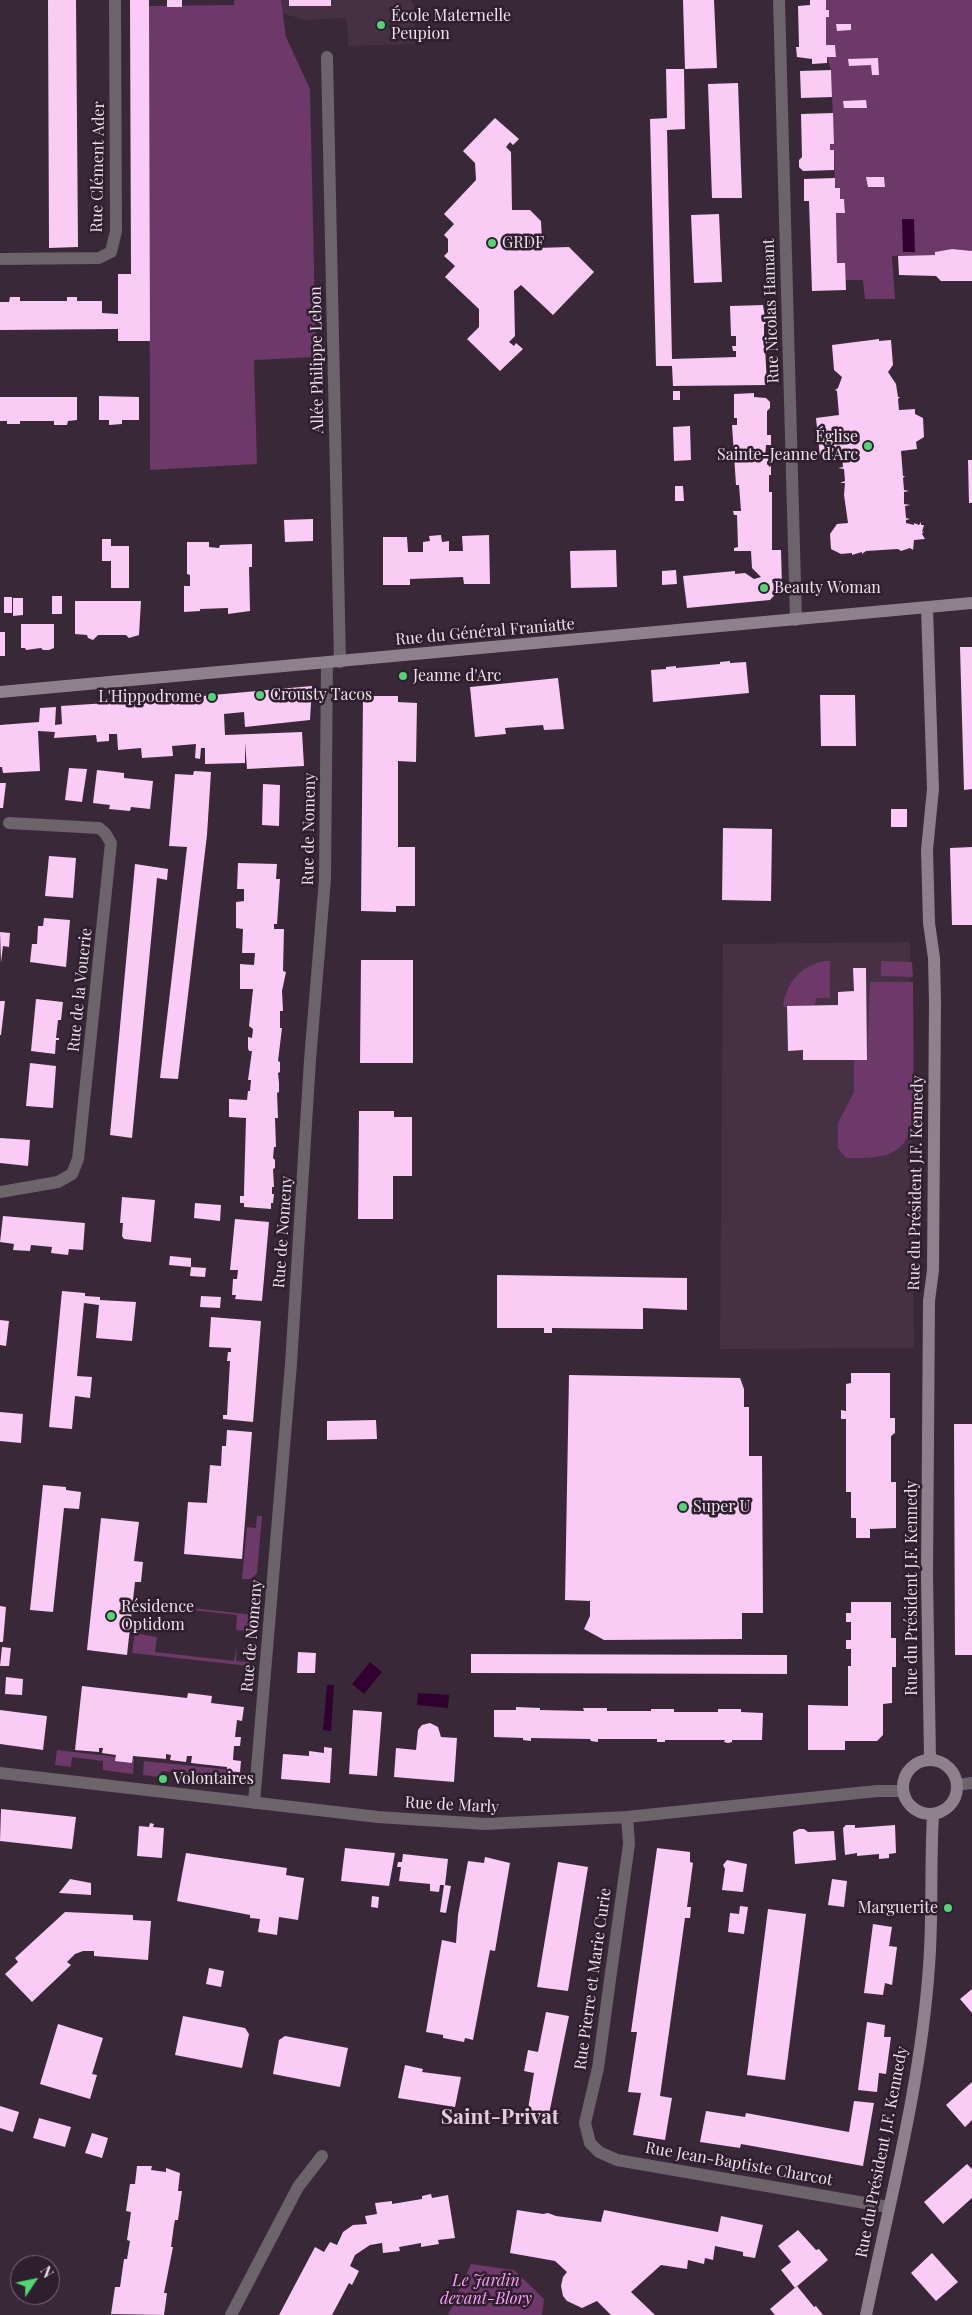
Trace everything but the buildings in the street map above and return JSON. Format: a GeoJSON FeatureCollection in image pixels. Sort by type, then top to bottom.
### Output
{"type":"FeatureCollection","features":[{"type":"Feature","properties":{"kind":"street","name":"Rue Clément Ader"},"geometry":{"type":"LineString","coordinates":[[0,259],[99,258],[111,252],[116,231],[115,0]]}},
{"type":"Feature","properties":{"kind":"street","name":"Rue Nicolas Hamant"},"geometry":{"type":"LineString","coordinates":[[779,0],[796,620]]}},
{"type":"Feature","properties":{"kind":"street","name":"Allée Philippe Lebon"},"geometry":{"type":"LineString","coordinates":[[327,57],[340,662]]}},
{"type":"Feature","properties":{"kind":"street","name":"Rue du Général Franiatte"},"geometry":{"type":"LineString","coordinates":[[0,692],[972,603]]}},
{"type":"Feature","properties":{"kind":"street","name":"Rue du Président J.F. Kennedy"},"geometry":{"type":"LineString","coordinates":[[927,608],[932,789],[927,850],[929,922],[934,958],[933,1270],[929,1301],[927,1506],[930,1759]]}},
{"type":"Feature","properties":{"kind":"street","name":"Rue de Nomeny"},"geometry":{"type":"LineString","coordinates":[[254,1803],[290,1364],[310,1060],[325,879],[327,663]]}},
{"type":"Feature","properties":{"kind":"street","name":"Rue de la Vouerie"},"geometry":{"type":"LineString","coordinates":[[0,1192],[58,1182],[72,1174],[78,1159],[111,843],[105,833],[99,828],[9,823]]}},
{"type":"Feature","properties":{"kind":"street"},"geometry":{"type":"LineString","coordinates":[[930,1759],[940,1761],[949,1767],[955,1775],[958,1785],[951,1805],[943,1812],[933,1814],[922,1814],[913,1809],[906,1801],[902,1791],[903,1779],[909,1769],[919,1762],[930,1759]]}},
{"type":"Feature","properties":{"kind":"street","name":"Rue de Marly"},"geometry":{"type":"LineString","coordinates":[[0,1773],[378,1817],[485,1824],[627,1817],[877,1791],[902,1791]]}},
{"type":"Feature","properties":{"kind":"street"},"geometry":{"type":"LineString","coordinates":[[958,1785],[972,1783]]}},
{"type":"Feature","properties":{"kind":"street","name":"Rue du Président J.F. Kennedy"},"geometry":{"type":"LineString","coordinates":[[866,2315],[888,2207],[901,2157],[917,2066],[929,1966],[933,1814]]}},
{"type":"Feature","properties":{"kind":"street","name":"Rue Pierre et Marie Curie"},"geometry":{"type":"LineString","coordinates":[[590,2143],[585,2123],[598,2068],[615,1947],[629,1844],[627,1817]]}},
{"type":"Feature","properties":{"kind":"street","name":"Rue Jean-Baptiste Charcot"},"geometry":{"type":"LineString","coordinates":[[590,2143],[599,2152],[617,2160],[888,2207]]}},
{"type":"Feature","properties":{"kind":"street"},"geometry":{"type":"LineString","coordinates":[[231,2315],[298,2187],[322,2156]]}},
{"type":"Feature","properties":{"kind":"shaded area","name":"École Maternelle Peupion"},"geometry":{"type":"Polygon","coordinates":[[[281,0],[410,0],[414,4],[415,44],[348,46],[348,29],[345,18],[305,20],[281,13],[281,0]]]}},
{"type":"Feature","properties":{"kind":"shaded area"},"geometry":{"type":"Polygon","coordinates":[[[902,219],[914,219],[915,252],[903,252],[902,219]]]}},
{"type":"Feature","properties":{"kind":"shaded area"},"geometry":{"type":"Polygon","coordinates":[[[910,942],[914,1348],[720,1349],[723,944],[910,942]]]}},
{"type":"Feature","properties":{"kind":"shaded area"},"geometry":{"type":"Polygon","coordinates":[[[370,1662],[382,1672],[364,1694],[352,1684],[370,1662]]]}},
{"type":"Feature","properties":{"kind":"shaded area"},"geometry":{"type":"Polygon","coordinates":[[[327,1685],[334,1685],[331,1731],[323,1730],[327,1685]]]}},
{"type":"Feature","properties":{"kind":"shaded area"},"geometry":{"type":"Polygon","coordinates":[[[418,1693],[449,1695],[448,1708],[417,1705],[418,1693]]]}},
{"type":"Feature","properties":{"kind":"green space"},"geometry":{"type":"Polygon","coordinates":[[[234,0],[281,0],[286,37],[310,89],[316,357],[254,360],[257,464],[150,470],[149,6],[234,5],[234,0]]]}},
{"type":"Feature","properties":{"kind":"green space"},"geometry":{"type":"Polygon","coordinates":[[[826,0],[972,0],[972,251],[952,249],[936,252],[935,255],[892,256],[895,299],[865,299],[863,280],[845,280],[845,263],[837,263],[836,213],[845,213],[844,200],[840,199],[835,188],[834,150],[830,150],[830,144],[834,144],[831,70],[827,57],[836,57],[835,45],[826,45],[826,17],[829,16],[829,11],[826,10],[826,0]]]}},
{"type":"Feature","properties":{"kind":"green space"},"geometry":{"type":"Polygon","coordinates":[[[830,961],[830,998],[816,998],[815,1005],[783,1007],[787,990],[796,976],[809,966],[830,961]]]}},
{"type":"Feature","properties":{"kind":"green space"},"geometry":{"type":"Polygon","coordinates":[[[881,961],[912,962],[913,977],[881,976],[881,961]]]}},
{"type":"Feature","properties":{"kind":"green space"},"geometry":{"type":"Polygon","coordinates":[[[870,982],[913,982],[914,1114],[911,1128],[900,1147],[882,1156],[846,1158],[838,1148],[838,1123],[854,1092],[854,1060],[867,1060],[870,982]]]}},
{"type":"Feature","properties":{"kind":"green space"},"geometry":{"type":"Polygon","coordinates":[[[257,1516],[262,1516],[257,1573],[251,1579],[242,1579],[247,1527],[256,1528],[257,1516]]]}},
{"type":"Feature","properties":{"kind":"green space"},"geometry":{"type":"Polygon","coordinates":[[[174,1606],[254,1615],[253,1624],[247,1631],[236,1630],[237,1615],[174,1608],[174,1606]]]}},
{"type":"Feature","properties":{"kind":"green space"},"geometry":{"type":"Polygon","coordinates":[[[137,1619],[142,1619],[140,1634],[157,1637],[155,1652],[234,1661],[237,1646],[236,1661],[248,1662],[248,1653],[242,1647],[250,1652],[249,1666],[132,1653],[137,1619]]]}},
{"type":"Feature","properties":{"kind":"green space"},"geometry":{"type":"Polygon","coordinates":[[[57,1750],[134,1759],[133,1774],[103,1770],[103,1761],[72,1757],[71,1767],[55,1765],[57,1750]]]}},
{"type":"Feature","properties":{"kind":"green space"},"geometry":{"type":"Polygon","coordinates":[[[144,1761],[241,1771],[228,1784],[187,1780],[188,1774],[161,1771],[160,1777],[143,1775],[144,1761]]]}},
{"type":"Feature","properties":{"kind":"green space","name":"Le Jardin devant-Blory"},"geometry":{"type":"Polygon","coordinates":[[[471,2264],[514,2270],[544,2299],[542,2315],[448,2315],[471,2264]]]}},
{"type":"Feature","properties":{"kind":"place","name":"École Maternelle Peupion"},"geometry":{"type":"Point","coordinates":[381,25]}},
{"type":"Feature","properties":{"kind":"place","name":"GRDF"},"geometry":{"type":"Point","coordinates":[492,243]}},
{"type":"Feature","properties":{"kind":"place","name":"Église Sainte-Jeanne d'Arc"},"geometry":{"type":"Point","coordinates":[868,446]}},
{"type":"Feature","properties":{"kind":"place","name":"Beauty Woman"},"geometry":{"type":"Point","coordinates":[764,588]}},
{"type":"Feature","properties":{"kind":"place","name":"Jeanne d'Arc"},"geometry":{"type":"Point","coordinates":[403,676]}},
{"type":"Feature","properties":{"kind":"place","name":"Crousty Tacos"},"geometry":{"type":"Point","coordinates":[260,695]}},
{"type":"Feature","properties":{"kind":"place","name":"L'Hippodrome"},"geometry":{"type":"Point","coordinates":[212,697]}},
{"type":"Feature","properties":{"kind":"place","name":"Super U"},"geometry":{"type":"Point","coordinates":[683,1507]}},
{"type":"Feature","properties":{"kind":"place","name":"Résidence Optidom"},"geometry":{"type":"Point","coordinates":[111,1616]}},
{"type":"Feature","properties":{"kind":"place","name":"Volontaires"},"geometry":{"type":"Point","coordinates":[163,1779]}},
{"type":"Feature","properties":{"kind":"place","name":"Marguerite"},"geometry":{"type":"Point","coordinates":[948,1908]}},
{"type":"Feature","properties":{"kind":"district","name":"Saint-Privat"},"geometry":{"type":"Point","coordinates":[500,2117]}}]}
